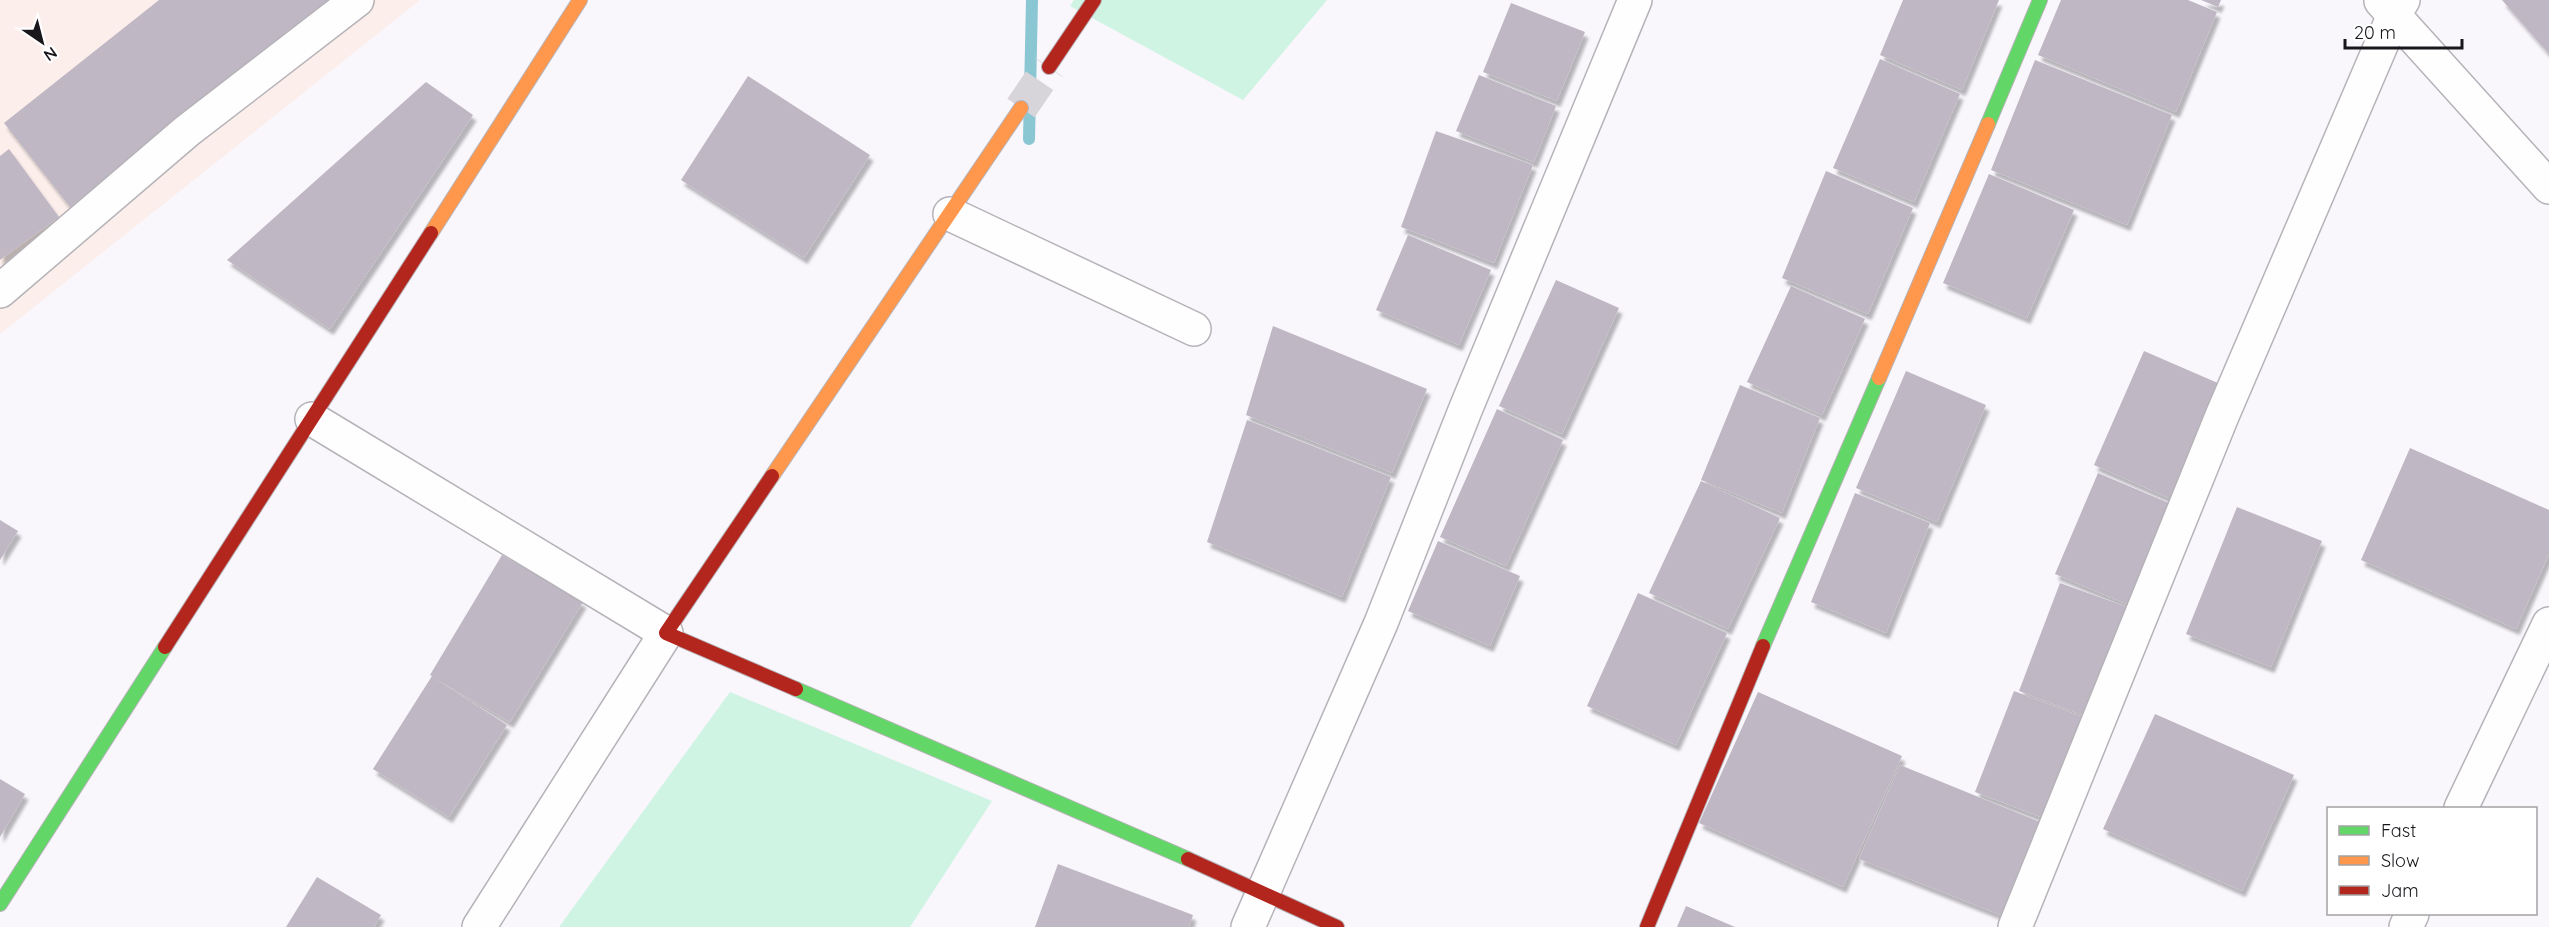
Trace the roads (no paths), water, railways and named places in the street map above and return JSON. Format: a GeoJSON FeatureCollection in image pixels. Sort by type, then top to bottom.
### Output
{"type":"FeatureCollection","features":[{"type":"Feature","properties":{"kind":"street"},"geometry":{"type":"LineString","coordinates":[[0,291],[187,131],[357,0]]}},
{"type":"Feature","properties":{"kind":"street"},"geometry":{"type":"LineString","coordinates":[[0,904],[580,0]]}},
{"type":"Feature","properties":{"kind":"street"},"geometry":{"type":"LineString","coordinates":[[1248,927],[1381,623],[1466,408],[1635,0]]}},
{"type":"Feature","properties":{"kind":"street"},"geometry":{"type":"LineString","coordinates":[[1647,927],[1788,584],[1897,339],[2040,0]]}},
{"type":"Feature","properties":{"kind":"street"},"geometry":{"type":"LineString","coordinates":[[2015,927],[2222,416],[2392,5],[2549,187]]}},
{"type":"Feature","properties":{"kind":"street"},"geometry":{"type":"LineString","coordinates":[[1049,67],[1082,8]]}},
{"type":"Feature","properties":{"kind":"street"},"geometry":{"type":"LineString","coordinates":[[479,927],[666,633],[1021,108]]}},
{"type":"Feature","properties":{"kind":"street"},"geometry":{"type":"LineString","coordinates":[[950,214],[1194,329]]}},
{"type":"Feature","properties":{"kind":"street"},"geometry":{"type":"LineString","coordinates":[[312,418],[666,633],[1264,892],[1337,927]]}},
{"type":"Feature","properties":{"kind":"street"},"geometry":{"type":"LineString","coordinates":[[2461,807],[2549,624]]}},
{"type":"Feature","properties":{"kind":"waterway"},"geometry":{"type":"LineString","coordinates":[[1029,139],[1032,0]]}},
{"type":"Feature","properties":{"kind":"tunnel"},"geometry":{"type":"LineString","coordinates":[[1021,108],[1049,67]]}}]}
